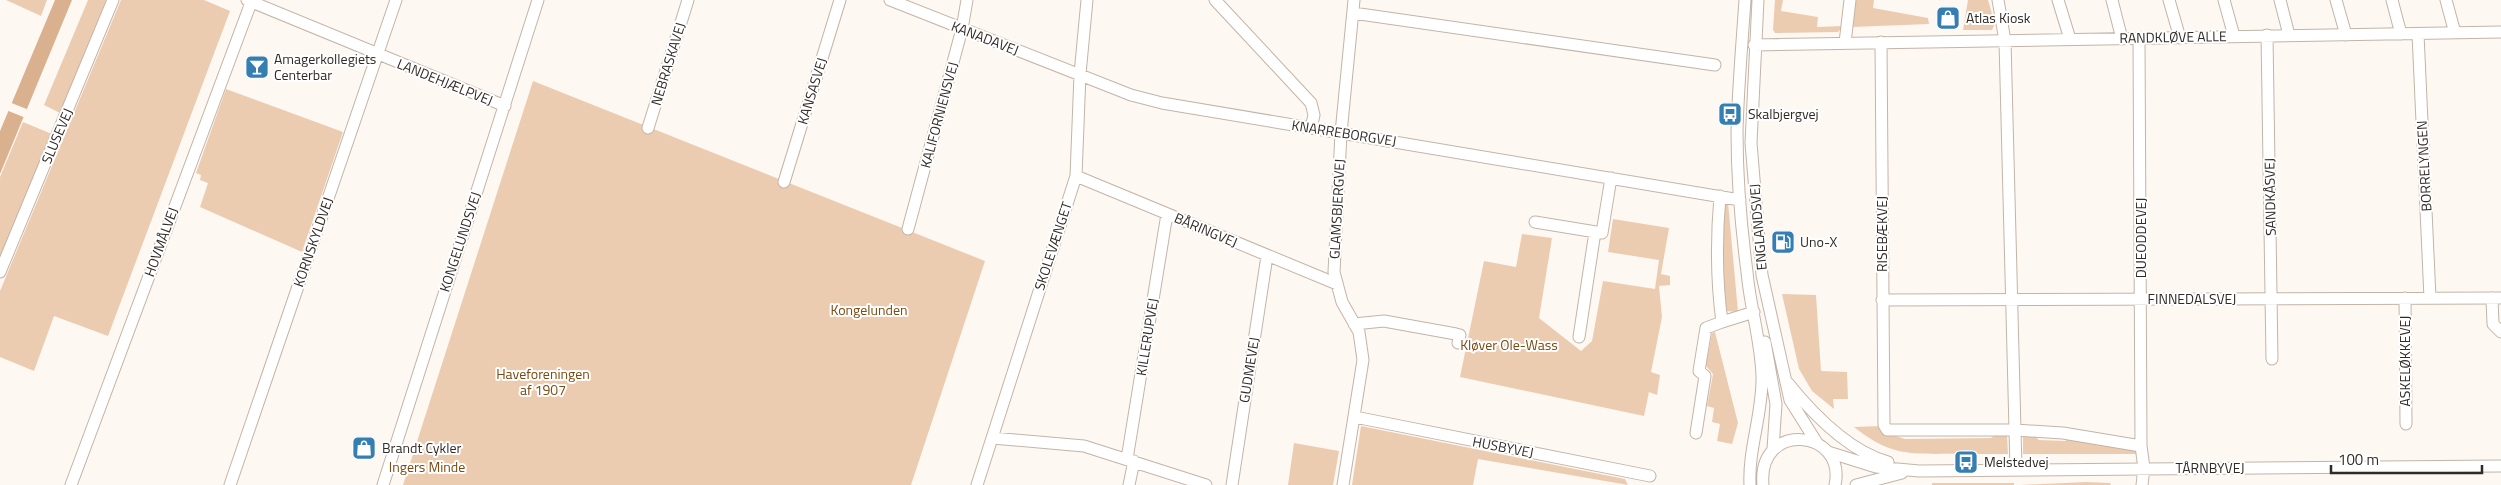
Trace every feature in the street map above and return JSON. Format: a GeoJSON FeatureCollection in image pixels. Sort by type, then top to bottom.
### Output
{"type":"FeatureCollection","features":[{"type":"Feature","properties":{"kind":"street","name":"SLUSEVEJ"},"geometry":{"type":"LineString","coordinates":[[0,272],[113,0]]}},
{"type":"Feature","properties":{"kind":"street","name":"KORNSKYLDVEJ"},"geometry":{"type":"LineString","coordinates":[[230,485],[396,0]]}},
{"type":"Feature","properties":{"kind":"street","name":"KONGELUNDSVEJ"},"geometry":{"type":"LineString","coordinates":[[383,485],[538,0]]}},
{"type":"Feature","properties":{"kind":"street","name":"NEBRASKAVEJ"},"geometry":{"type":"LineString","coordinates":[[648,128],[688,0]]}},
{"type":"Feature","properties":{"kind":"street","name":"KANSASVEJ"},"geometry":{"type":"LineString","coordinates":[[784,182],[840,0]]}},
{"type":"Feature","properties":{"kind":"street","name":"KANADAVEJ"},"geometry":{"type":"LineString","coordinates":[[890,0],[1080,74]]}},
{"type":"Feature","properties":{"kind":"street","name":"KALIFORNIENSVEJ"},"geometry":{"type":"LineString","coordinates":[[908,230],[962,29],[967,0]]}},
{"type":"Feature","properties":{"kind":"street","name":"SKOLEVÆNGET"},"geometry":{"type":"LineString","coordinates":[[977,485],[1076,176],[1080,74],[1087,0]]}},
{"type":"Feature","properties":{"kind":"street"},"geometry":{"type":"LineString","coordinates":[[1215,0],[1311,103],[1314,115],[1312,128]]}},
{"type":"Feature","properties":{"kind":"street","name":"GLAMSBJERGVEJ"},"geometry":{"type":"LineString","coordinates":[[1343,485],[1363,360],[1359,332],[1342,302],[1337,284],[1334,256],[1341,133],[1354,0]]}},
{"type":"Feature","properties":{"kind":"street","name":"ENGLANDSVEJ"},"geometry":{"type":"LineString","coordinates":[[1745,0],[1737,134],[1740,200],[1747,274],[1757,327],[1762,374],[1762,402],[1750,464],[1750,485]]}},
{"type":"Feature","properties":{"kind":"street","name":"ENGLANDSVEJ"},"geometry":{"type":"LineString","coordinates":[[1758,0],[1754,45],[1751,143],[1762,275],[1790,400],[1817,443]]}},
{"type":"Feature","properties":{"kind":"street"},"geometry":{"type":"LineString","coordinates":[[1845,43],[1850,0]]}},
{"type":"Feature","properties":{"kind":"street"},"geometry":{"type":"LineString","coordinates":[[1998,0],[2004,40],[2016,469]]}},
{"type":"Feature","properties":{"kind":"street"},"geometry":{"type":"LineString","coordinates":[[2058,0],[2070,40]]}},
{"type":"Feature","properties":{"kind":"street"},"geometry":{"type":"LineString","coordinates":[[2112,0],[2122,39]]}},
{"type":"Feature","properties":{"kind":"street"},"geometry":{"type":"LineString","coordinates":[[2169,0],[2180,38]]}},
{"type":"Feature","properties":{"kind":"street"},"geometry":{"type":"LineString","coordinates":[[2224,0],[2234,36]]}},
{"type":"Feature","properties":{"kind":"street"},"geometry":{"type":"LineString","coordinates":[[2280,0],[2289,35]]}},
{"type":"Feature","properties":{"kind":"street"},"geometry":{"type":"LineString","coordinates":[[2336,0],[2346,35]]}},
{"type":"Feature","properties":{"kind":"street"},"geometry":{"type":"LineString","coordinates":[[2392,0],[2401,34]]}},
{"type":"Feature","properties":{"kind":"street"},"geometry":{"type":"LineString","coordinates":[[2446,0],[2455,33]]}},
{"type":"Feature","properties":{"kind":"street","name":"LANDEHJÆLPVEJ"},"geometry":{"type":"LineString","coordinates":[[250,1],[505,106]]}},
{"type":"Feature","properties":{"kind":"street","name":"HOVMÅLVEJ"},"geometry":{"type":"LineString","coordinates":[[71,485],[250,1]]}},
{"type":"Feature","properties":{"kind":"street"},"geometry":{"type":"LineString","coordinates":[[1353,13],[1715,65]]}},
{"type":"Feature","properties":{"kind":"street","name":"RANDKLØVE ALLE"},"geometry":{"type":"LineString","coordinates":[[1754,45],[2501,32]]}},
{"type":"Feature","properties":{"kind":"street","name":"BORRELYNGEN"},"geometry":{"type":"LineString","coordinates":[[2418,34],[2430,298]]}},
{"type":"Feature","properties":{"kind":"street","name":"SANDKÅSVEJ"},"geometry":{"type":"LineString","coordinates":[[2268,35],[2272,359]]}},
{"type":"Feature","properties":{"kind":"street","name":"DUEODDEVEJ"},"geometry":{"type":"LineString","coordinates":[[2139,38],[2142,446],[2144,468],[2142,485]]}},
{"type":"Feature","properties":{"kind":"street","name":"RISEBÆKVEJ"},"geometry":{"type":"LineString","coordinates":[[1881,42],[1884,425],[1887,430],[2015,430]]}},
{"type":"Feature","properties":{"kind":"street","name":"KNARREBORGVEJ"},"geometry":{"type":"LineString","coordinates":[[1080,74],[1131,94],[1162,103],[1740,200]]}},
{"type":"Feature","properties":{"kind":"street","name":"BÅRINGVEJ"},"geometry":{"type":"LineString","coordinates":[[1076,176],[1337,284]]}},
{"type":"Feature","properties":{"kind":"street"},"geometry":{"type":"LineString","coordinates":[[1535,222],[1602,233],[1611,178]]}},
{"type":"Feature","properties":{"kind":"street"},"geometry":{"type":"LineString","coordinates":[[1720,196],[1716,238],[1716,274],[1722,322]]}},
{"type":"Feature","properties":{"kind":"street","name":"KILLERUPVEJ"},"geometry":{"type":"LineString","coordinates":[[1129,485],[1167,214]]}},
{"type":"Feature","properties":{"kind":"street"},"geometry":{"type":"LineString","coordinates":[[1578,337],[1595,232]]}},
{"type":"Feature","properties":{"kind":"street","name":"GUDMEVEJ"},"geometry":{"type":"LineString","coordinates":[[1232,485],[1267,256]]}},
{"type":"Feature","properties":{"kind":"street","name":"ASKELØKKEVEJ"},"geometry":{"type":"LineString","coordinates":[[2405,298],[2406,424]]}},
{"type":"Feature","properties":{"kind":"street"},"geometry":{"type":"LineString","coordinates":[[2497,298],[2493,324],[2501,332]]}},
{"type":"Feature","properties":{"kind":"street","name":"FINNEDALSVEJ"},"geometry":{"type":"LineString","coordinates":[[1882,300],[2497,298]]}},
{"type":"Feature","properties":{"kind":"street"},"geometry":{"type":"LineString","coordinates":[[1696,433],[1705,376],[1699,371],[1706,328],[1754,312]]}},
{"type":"Feature","properties":{"kind":"street"},"geometry":{"type":"LineString","coordinates":[[1354,324],[1384,321],[1456,334],[1460,335],[1458,343]]}},
{"type":"Feature","properties":{"kind":"street","name":"ENGLANDSVEJ"},"geometry":{"type":"LineString","coordinates":[[1757,327],[1764,339],[1775,386],[1776,404],[1773,448]]}},
{"type":"Feature","properties":{"kind":"street"},"geometry":{"type":"LineString","coordinates":[[1784,377],[1814,412],[1855,446],[1875,459],[1919,470]]}},
{"type":"Feature","properties":{"kind":"street","name":"HUSBYVEJ"},"geometry":{"type":"LineString","coordinates":[[1355,417],[1650,476]]}},
{"type":"Feature","properties":{"kind":"street"},"geometry":{"type":"LineString","coordinates":[[2015,430],[2071,434],[2142,446]]}},
{"type":"Feature","properties":{"kind":"street"},"geometry":{"type":"LineString","coordinates":[[992,438],[1084,446],[1206,485]]}},
{"type":"Feature","properties":{"kind":"street"},"geometry":{"type":"LineString","coordinates":[[1759,485],[1768,456],[1773,448],[1783,442],[1794,439],[1817,443],[1828,452],[1836,472],[1835,485]]}},
{"type":"Feature","properties":{"kind":"street","name":"TÅRNBYVEJ"},"geometry":{"type":"LineString","coordinates":[[1828,452],[1876,467],[1919,470],[2501,466]]}},
{"type":"Feature","properties":{"kind":"street","name":"TÅRNBYVEJ"},"geometry":{"type":"LineString","coordinates":[[1856,485],[1890,475],[1919,470]]}},
{"type":"Feature","properties":{"kind":"green space"},"geometry":{"type":"Polygon","coordinates":[[[6,0],[47,0],[41,16],[6,0]]]}},
{"type":"Feature","properties":{"kind":"green space"},"geometry":{"type":"Polygon","coordinates":[[[88,0],[106,0],[62,114],[44,105],[88,0]]]}},
{"type":"Feature","properties":{"kind":"green space"},"geometry":{"type":"Polygon","coordinates":[[[121,0],[204,0],[230,11],[108,336],[54,316],[34,371],[0,357],[0,291],[121,0]]]}},
{"type":"Feature","properties":{"kind":"green space"},"geometry":{"type":"Polygon","coordinates":[[[1775,0],[1783,0],[1781,11],[1818,17],[1817,27],[1842,26],[1841,29],[1838,32],[1775,33],[1773,30],[1775,0]]]}},
{"type":"Feature","properties":{"kind":"green space"},"geometry":{"type":"Polygon","coordinates":[[[1855,0],[1874,0],[1873,8],[1928,18],[1929,24],[1853,27],[1855,0]]]}},
{"type":"Feature","properties":{"kind":"green space"},"geometry":{"type":"Polygon","coordinates":[[[1968,0],[1988,0],[1995,24],[1992,30],[1963,30],[1968,0]]]}},
{"type":"Feature","properties":{"kind":"green space"},"geometry":{"type":"Polygon","coordinates":[[[533,81],[985,261],[911,485],[403,485],[533,81]]]}},
{"type":"Feature","properties":{"kind":"green space"},"geometry":{"type":"Polygon","coordinates":[[[226,89],[343,132],[302,252],[200,207],[208,183],[200,180],[201,175],[196,173],[226,89]]]}},
{"type":"Feature","properties":{"kind":"green space"},"geometry":{"type":"Polygon","coordinates":[[[23,122],[52,134],[0,258],[0,177],[23,122]]]}},
{"type":"Feature","properties":{"kind":"green space"},"geometry":{"type":"Polygon","coordinates":[[[1728,202],[1738,312],[1725,311],[1722,256],[1724,205],[1728,202]]]}},
{"type":"Feature","properties":{"kind":"green space","name":"Kløver Ole-Wass"},"geometry":{"type":"Polygon","coordinates":[[[1613,219],[1669,228],[1661,274],[1670,276],[1670,285],[1659,286],[1662,317],[1651,372],[1660,375],[1657,395],[1649,392],[1644,416],[1460,377],[1484,261],[1516,267],[1522,234],[1552,238],[1539,318],[1581,351],[1592,341],[1603,281],[1655,289],[1659,260],[1608,252],[1613,219]]]}},
{"type":"Feature","properties":{"kind":"green space"},"geometry":{"type":"Polygon","coordinates":[[[1782,294],[1816,295],[1821,371],[1847,372],[1848,399],[1833,399],[1834,409],[1812,391],[1799,369],[1782,294]]]}},
{"type":"Feature","properties":{"kind":"green space"},"geometry":{"type":"Polygon","coordinates":[[[1715,332],[1738,423],[1732,444],[1717,441],[1720,424],[1712,422],[1714,408],[1707,406],[1713,374],[1706,366],[1712,333],[1715,332]]]}},
{"type":"Feature","properties":{"kind":"green space"},"geometry":{"type":"Polygon","coordinates":[[[1361,426],[1625,479],[1628,485],[1478,459],[1473,485],[1352,485],[1361,426]]]}},
{"type":"Feature","properties":{"kind":"green space"},"geometry":{"type":"Polygon","coordinates":[[[1881,426],[1893,435],[1905,439],[1991,438],[1995,435],[2007,435],[2008,454],[1969,454],[1969,450],[1962,451],[1962,454],[1905,452],[1881,445],[1854,427],[1881,426]]]}},
{"type":"Feature","properties":{"kind":"green space"},"geometry":{"type":"Polygon","coordinates":[[[2033,435],[2039,440],[2066,441],[2067,437],[2136,449],[2138,454],[2023,454],[2023,436],[2033,435]]]}},
{"type":"Feature","properties":{"kind":"green space"},"geometry":{"type":"Polygon","coordinates":[[[1294,443],[1339,451],[1333,485],[1288,485],[1294,443]]]}},
{"type":"Feature","properties":{"kind":"green space"},"geometry":{"type":"Polygon","coordinates":[[[2086,482],[2110,483],[2111,485],[2020,485],[2086,482]]]}},
{"type":"Feature","properties":{"kind":"green space"},"geometry":{"type":"Polygon","coordinates":[[[1932,483],[2014,483],[2014,485],[1932,485],[1932,483]]]}},
{"type":"Feature","properties":{"kind":"shaded area"},"geometry":{"type":"Polygon","coordinates":[[[55,0],[72,0],[0,174],[0,131],[55,0]]]}},
{"type":"Feature","properties":{"kind":"pier"},"geometry":{"type":"Polygon","coordinates":[[[9,102],[29,110],[26,118],[6,110],[9,102]]]}},
{"type":"Feature","properties":{"kind":"place","name":"Atlas Kiosk"},"geometry":{"type":"Point","coordinates":[1948,18]}},
{"type":"Feature","properties":{"kind":"place","name":"Amagerkollegiets Centerbar"},"geometry":{"type":"Point","coordinates":[257,67]}},
{"type":"Feature","properties":{"kind":"place","name":"Skalbjergvej"},"geometry":{"type":"Point","coordinates":[1730,114]}},
{"type":"Feature","properties":{"kind":"place","name":"Uno-X"},"geometry":{"type":"Point","coordinates":[1783,242]}},
{"type":"Feature","properties":{"kind":"place","name":"Brandt Cykler"},"geometry":{"type":"Point","coordinates":[364,448]}},
{"type":"Feature","properties":{"kind":"place","name":"Melstedvej"},"geometry":{"type":"Point","coordinates":[1966,462]}},
{"type":"Feature","properties":{"kind":"park label","name":"Kongelunden"},"geometry":{"type":"Point","coordinates":[869,310]}},
{"type":"Feature","properties":{"kind":"park label","name":"Haveforeningen af 1907"},"geometry":{"type":"Point","coordinates":[543,382]}},
{"type":"Feature","properties":{"kind":"park label","name":"Ingers Minde"},"geometry":{"type":"Point","coordinates":[427,467]}}]}
